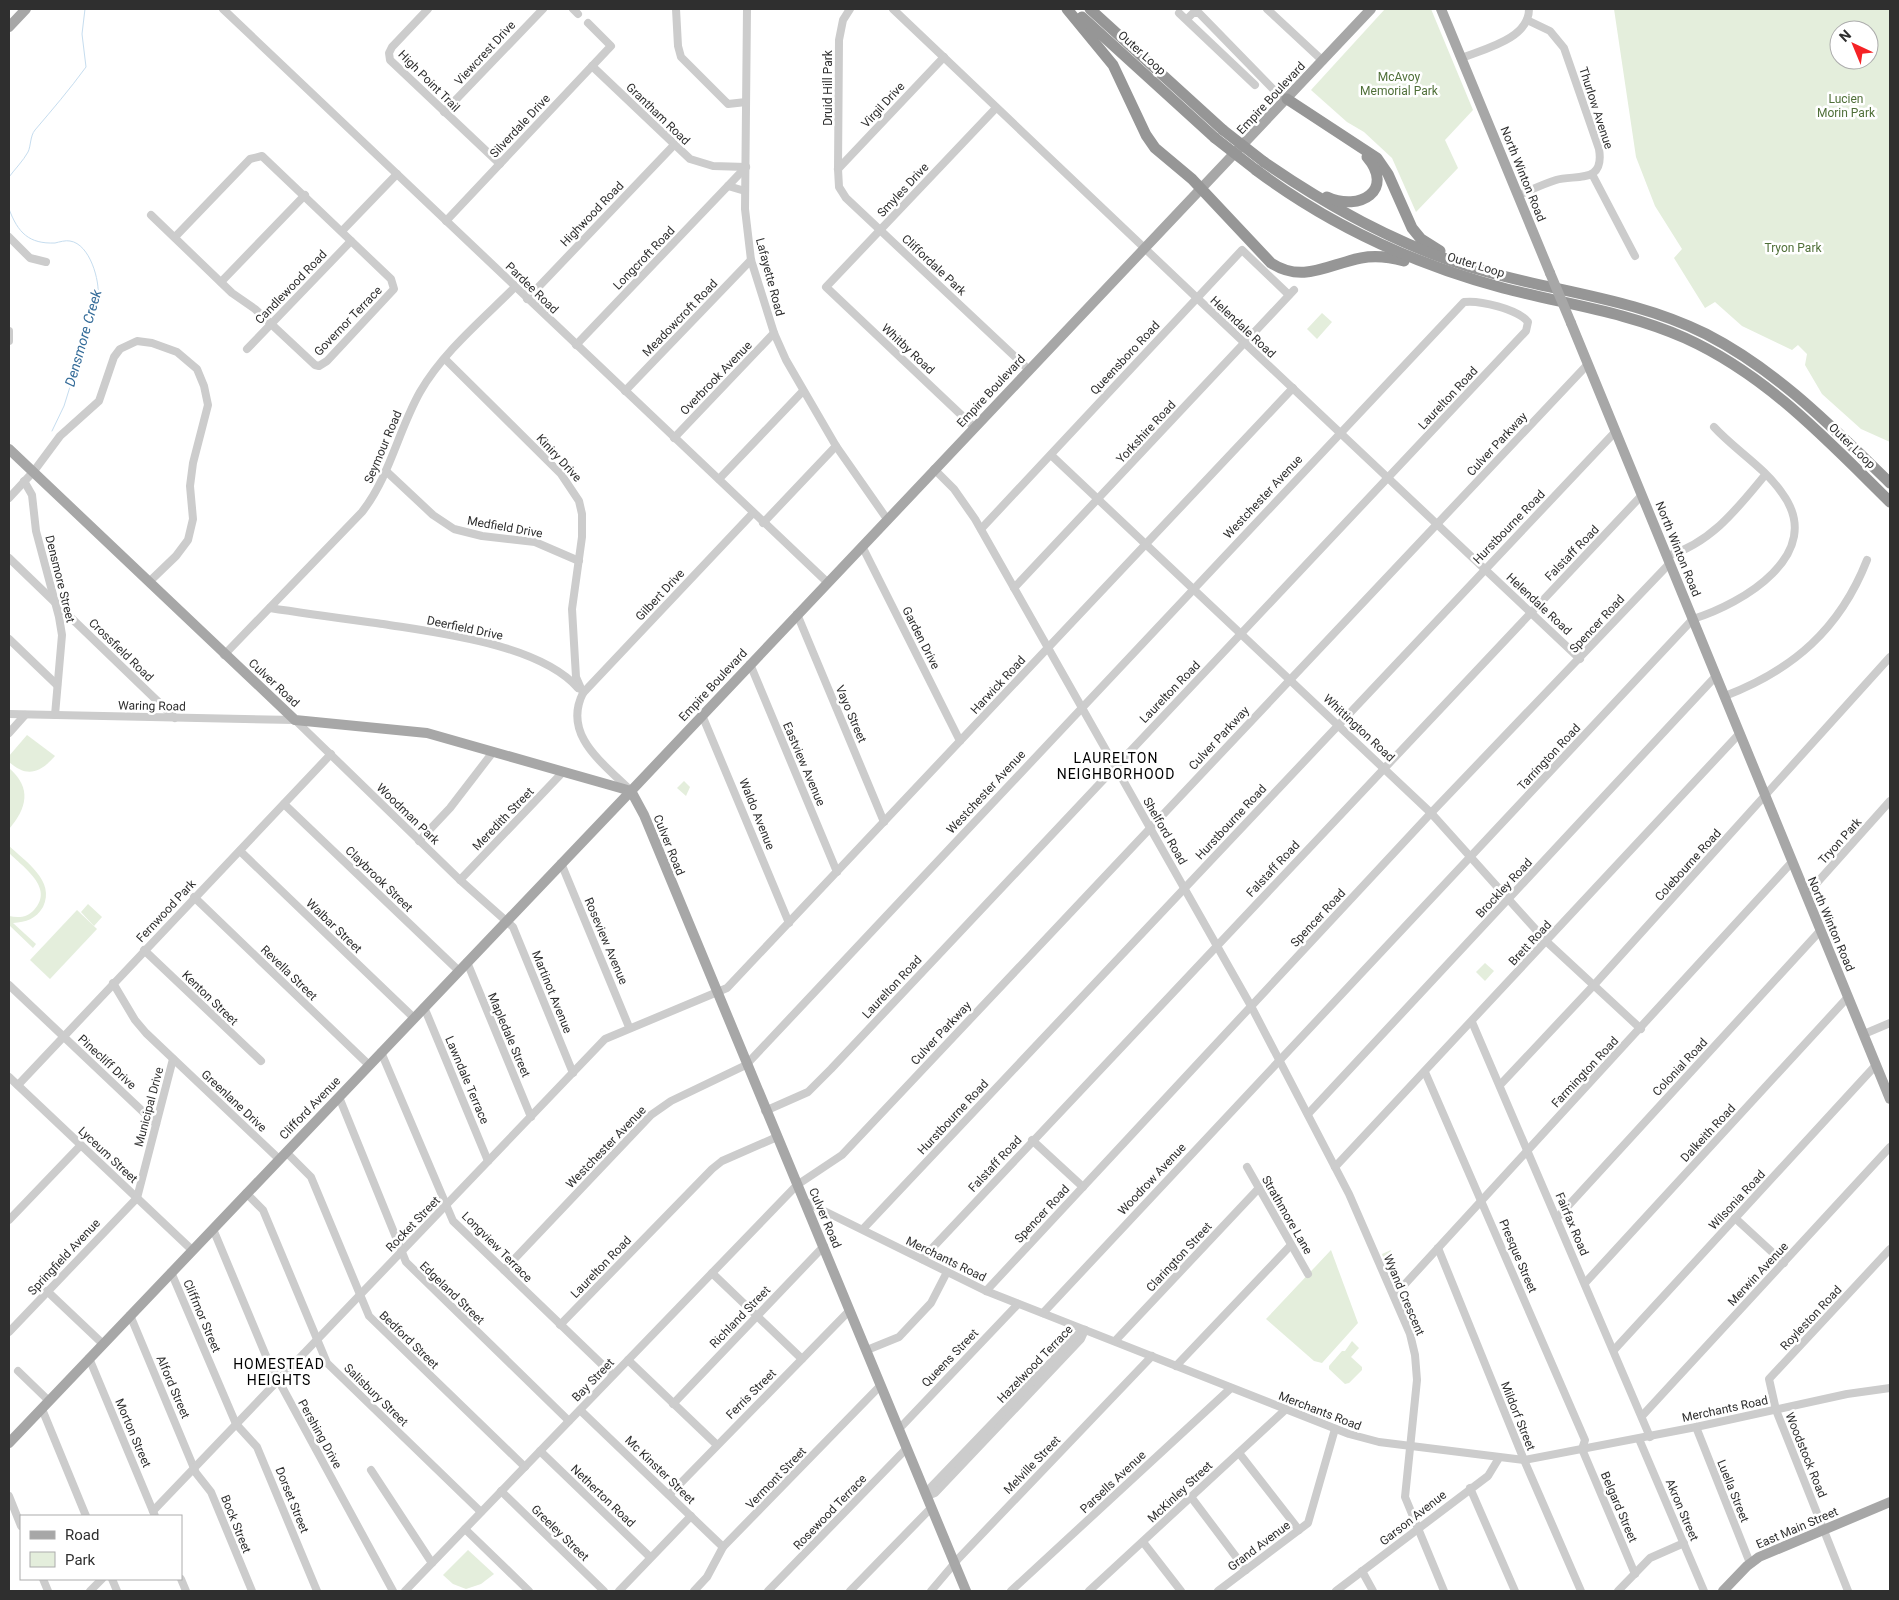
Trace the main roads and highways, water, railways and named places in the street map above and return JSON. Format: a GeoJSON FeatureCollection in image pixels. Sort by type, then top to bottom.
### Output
{"type":"FeatureCollection","features":[{"type":"Feature","properties":{"kind":"highway"},"geometry":{"type":"LineString","coordinates":[[1067,9],[1113,66],[1153,146],[1202,189],[1264,256],[1286,271],[1307,274],[1360,258],[1384,257],[1477,280]]}},
{"type":"Feature","properties":{"kind":"highway","name":"Outer Loop"},"geometry":{"type":"LineString","coordinates":[[1073,9],[1219,134],[1312,208],[1368,238],[1417,260],[1477,280],[1635,320],[1677,335],[1717,354],[1755,378],[1783,400],[1890,502]]}},
{"type":"Feature","properties":{"kind":"highway","name":"Outer Loop"},"geometry":{"type":"LineString","coordinates":[[1090,9],[1219,134]]}},
{"type":"Feature","properties":{"kind":"highway"},"geometry":{"type":"LineString","coordinates":[[1287,99],[1371,154],[1382,164],[1410,223],[1421,239],[1448,255],[1490,273]]}},
{"type":"Feature","properties":{"kind":"highway"},"geometry":{"type":"LineString","coordinates":[[1260,166],[1334,200],[1348,203],[1361,200],[1375,189],[1377,173],[1365,155],[1343,136]]}},
{"type":"Feature","properties":{"kind":"highway","name":"Outer Loop"},"geometry":{"type":"LineString","coordinates":[[1260,166],[1373,228],[1430,253],[1490,273],[1630,306],[1673,320],[1706,334],[1745,356],[1789,388],[1890,484]]}},
{"type":"Feature","properties":{"kind":"main road"},"geometry":{"type":"LineString","coordinates":[[9,27],[26,9]]}},
{"type":"Feature","properties":{"kind":"main road","name":"Empire Boulevard"},"geometry":{"type":"LineString","coordinates":[[631,791],[1028,369],[1202,189],[1371,9]]}},
{"type":"Feature","properties":{"kind":"main road","name":"North Winton Road"},"geometry":{"type":"LineString","coordinates":[[1442,9],[1890,1098]]}},
{"type":"Feature","properties":{"kind":"main road","name":"Culver Road"},"geometry":{"type":"LineString","coordinates":[[9,449],[224,655],[295,720],[426,732],[562,773],[631,791],[644,815],[716,994],[797,1185],[806,1202],[966,1591]]}},
{"type":"Feature","properties":{"kind":"main road","name":"Clifford Avenue"},"geometry":{"type":"LineString","coordinates":[[9,1443],[631,791]]}},
{"type":"Feature","properties":{"kind":"main road","name":"East Main Street"},"geometry":{"type":"LineString","coordinates":[[1723,1591],[1750,1563],[1890,1502]]}},
{"type":"Feature","properties":{"kind":"waterway","name":"Densmore Creek"},"geometry":{"type":"LineString","coordinates":[[9,177],[28,152],[35,130],[86,67],[82,34],[85,9]]}},
{"type":"Feature","properties":{"kind":"waterway","name":"Densmore Creek"},"geometry":{"type":"LineString","coordinates":[[9,209],[16,225],[31,239],[46,243],[68,241],[77,244],[88,256],[97,282],[98,297],[64,406],[52,431]]}},
{"type":"Feature","properties":{"kind":"district","name":"LAURELTON NEIGHBORHOOD"},"geometry":{"type":"Point","coordinates":[1116,766]}},
{"type":"Feature","properties":{"kind":"district","name":"HOMESTEAD HEIGHTS"},"geometry":{"type":"Point","coordinates":[279,1372]}},
{"type":"Feature","properties":{"kind":"park label","name":"McAvoy Memorial Park"},"geometry":{"type":"Point","coordinates":[1399,84]}},
{"type":"Feature","properties":{"kind":"park label","name":"Lucien Morin Park"},"geometry":{"type":"Point","coordinates":[1846,106]}},
{"type":"Feature","properties":{"kind":"park label","name":"Tryon Park"},"geometry":{"type":"Point","coordinates":[1793,248]}}]}
